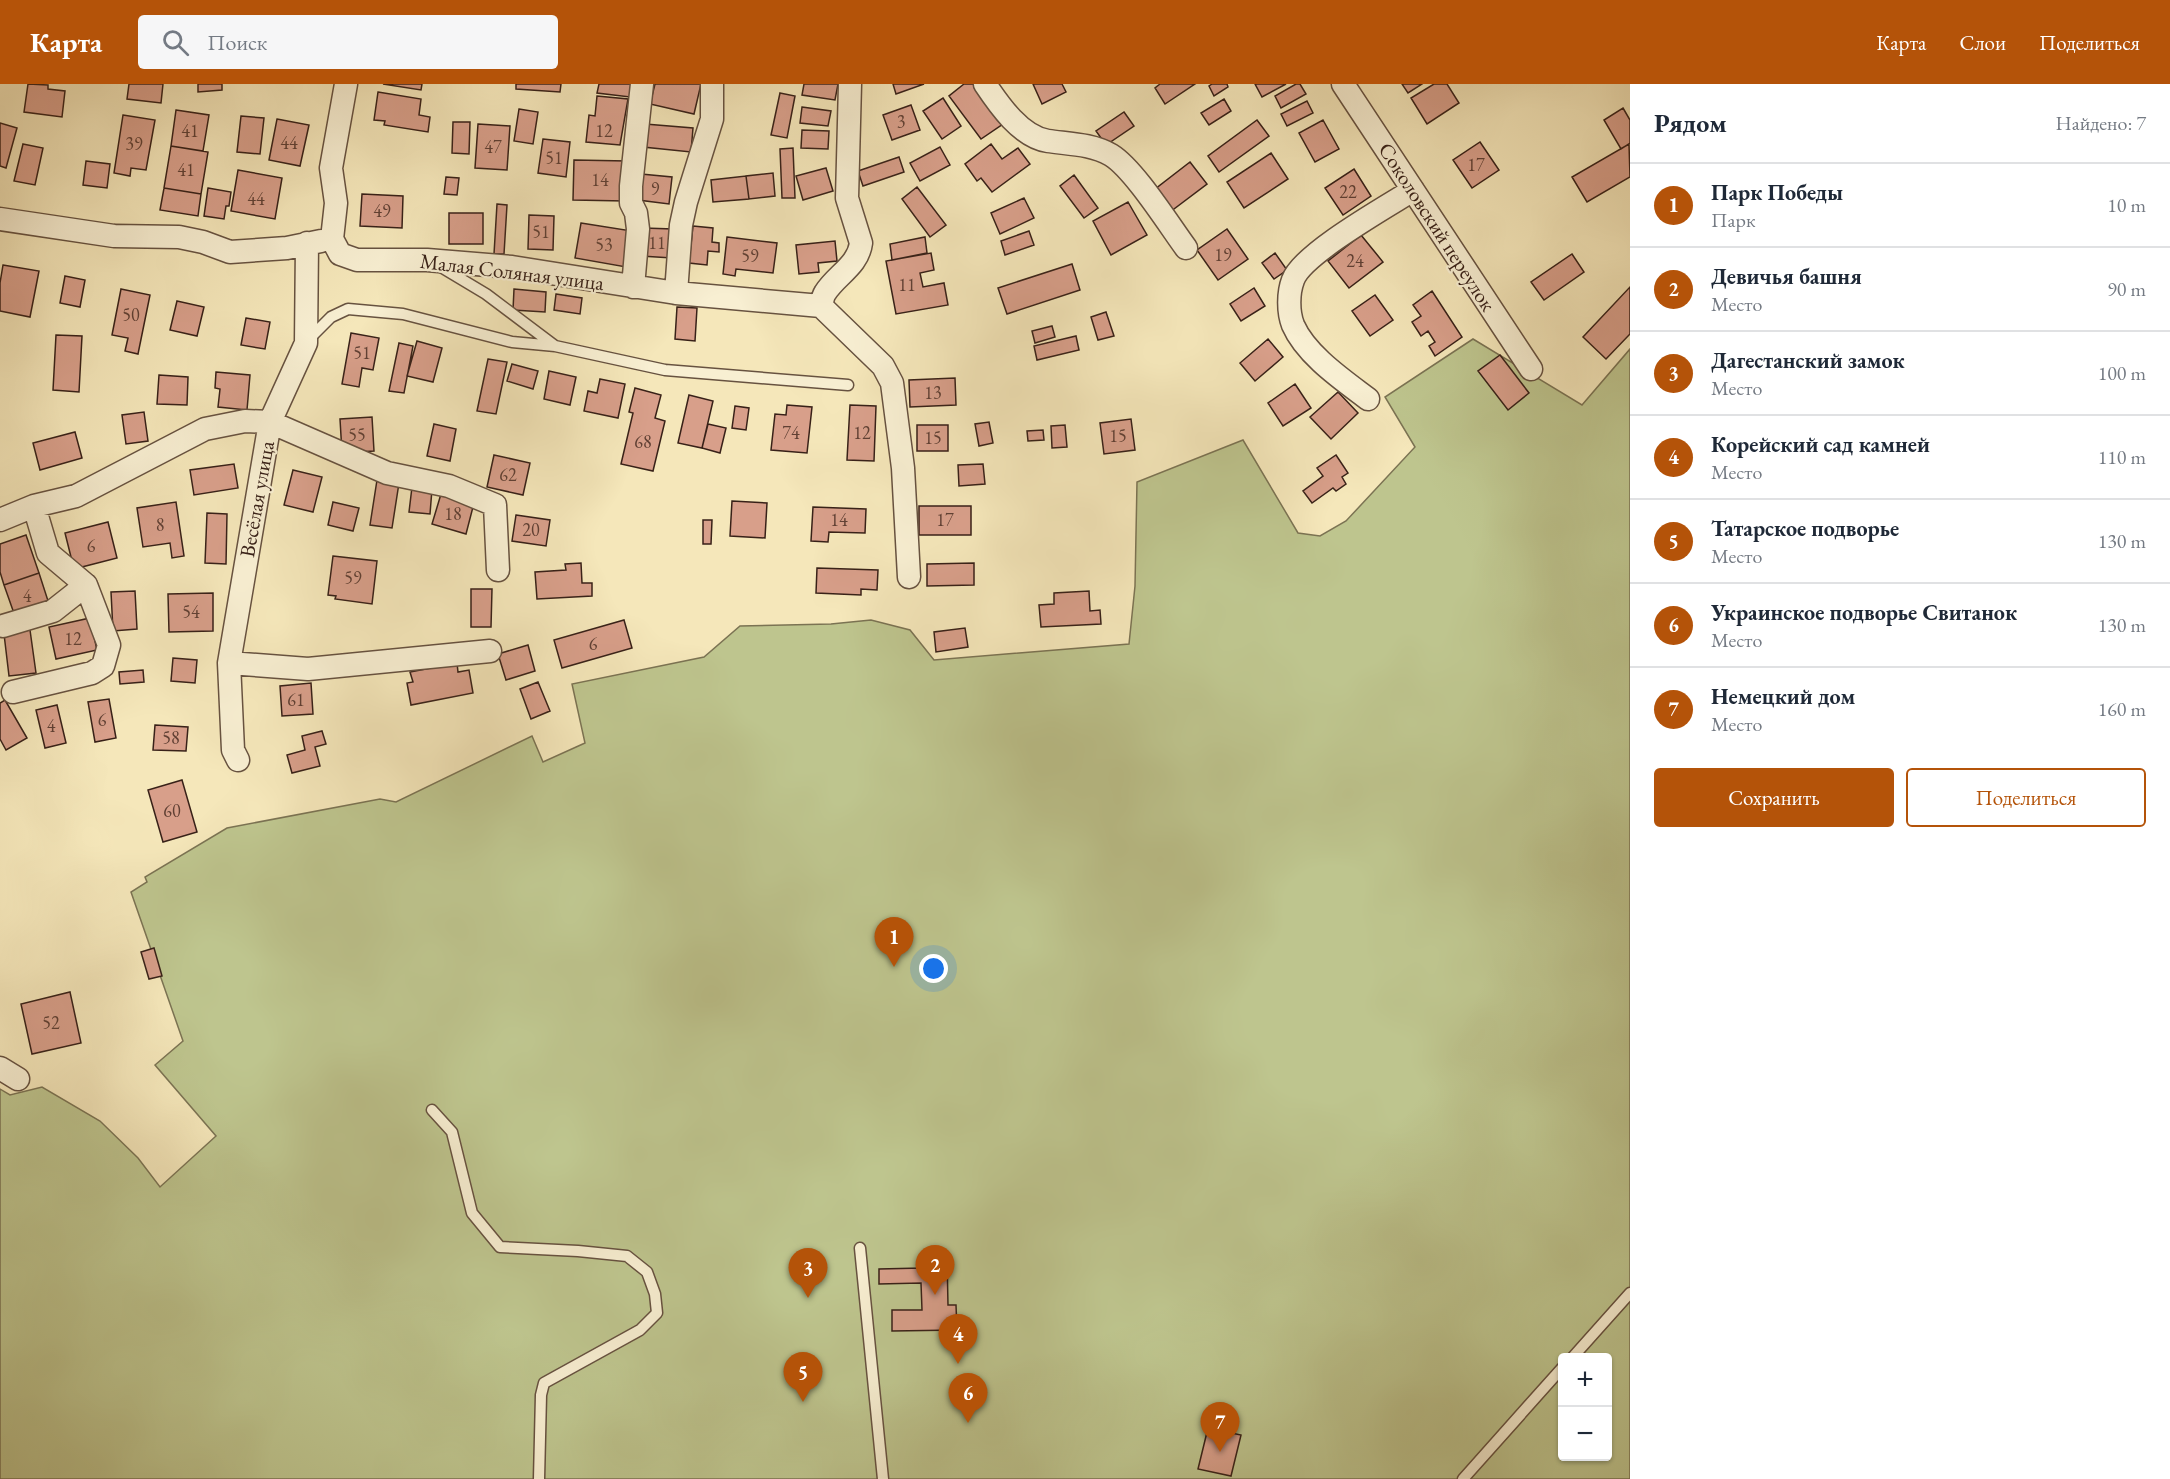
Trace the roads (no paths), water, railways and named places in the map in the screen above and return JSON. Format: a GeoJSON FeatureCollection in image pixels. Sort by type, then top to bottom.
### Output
{"type":"FeatureCollection","features":[{"type":"Feature","properties":{"kind":"street"},"geometry":{"type":"LineString","coordinates":[[0,219],[114,236],[179,237],[203,242],[230,252],[287,248],[332,239],[336,202],[331,168],[346,84]]}},
{"type":"Feature","properties":{"kind":"street"},"geometry":{"type":"LineString","coordinates":[[633,287],[638,229],[636,213],[631,203],[631,186],[642,84]]}},
{"type":"Feature","properties":{"kind":"street"},"geometry":{"type":"LineString","coordinates":[[676,293],[681,225],[712,119],[712,84]]}},
{"type":"Feature","properties":{"kind":"street"},"geometry":{"type":"LineString","coordinates":[[850,84],[847,198],[861,243],[850,267],[826,292],[821,306],[883,366],[892,383],[903,468],[909,577]]}},
{"type":"Feature","properties":{"kind":"street"},"geometry":{"type":"LineString","coordinates":[[985,84],[1019,127],[1045,141],[1089,146],[1111,156],[1131,174],[1186,248]]}},
{"type":"Feature","properties":{"kind":"street","name":"Соколовский переулок"},"geometry":{"type":"LineString","coordinates":[[1343,84],[1531,369]]}},
{"type":"Feature","properties":{"kind":"street"},"geometry":{"type":"LineString","coordinates":[[1368,399],[1329,370],[1305,344],[1293,325],[1288,300],[1293,279],[1311,256],[1413,190]]}},
{"type":"Feature","properties":{"kind":"street","name":"Малая Соляная улица"},"geometry":{"type":"LineString","coordinates":[[332,239],[340,254],[357,260],[428,260],[512,267],[676,293],[821,306]]}},
{"type":"Feature","properties":{"kind":"street","name":"Весёлая улица"},"geometry":{"type":"LineString","coordinates":[[238,760],[233,750],[229,663],[270,422],[306,343],[307,243]]}},
{"type":"Feature","properties":{"kind":"street"},"geometry":{"type":"LineString","coordinates":[[0,520],[34,506],[76,496],[205,429],[245,421],[270,422],[387,473],[449,486],[495,505],[498,570]]}},
{"type":"Feature","properties":{"kind":"street"},"geometry":{"type":"LineString","coordinates":[[13,692],[92,673],[103,666],[109,645],[86,585],[48,553],[34,506]]}},
{"type":"Feature","properties":{"kind":"street"},"geometry":{"type":"LineString","coordinates":[[3,626],[53,611],[86,585]]}},
{"type":"Feature","properties":{"kind":"street"},"geometry":{"type":"LineString","coordinates":[[229,663],[308,669],[490,651]]}},
{"type":"Feature","properties":{"kind":"lane"},"geometry":{"type":"LineString","coordinates":[[428,260],[486,294],[555,346]]}},
{"type":"Feature","properties":{"kind":"lane"},"geometry":{"type":"LineString","coordinates":[[306,343],[331,317],[348,309],[403,314],[512,342],[555,346],[665,370],[848,385]]}},
{"type":"Feature","properties":{"kind":"lane"},"geometry":{"type":"LineString","coordinates":[[432,1110],[452,1132],[472,1213],[500,1247],[627,1256],[647,1272],[655,1294],[657,1313],[639,1330],[544,1383],[541,1395],[539,1479]]}},
{"type":"Feature","properties":{"kind":"lane"},"geometry":{"type":"LineString","coordinates":[[860,1248],[883,1479]]}},
{"type":"Feature","properties":{"kind":"lane"},"geometry":{"type":"LineString","coordinates":[[1576,1353],[1630,1293]]}},
{"type":"Feature","properties":{"kind":"lane"},"geometry":{"type":"LineString","coordinates":[[1463,1479],[1558,1374]]}},
{"type":"Feature","properties":{"kind":"place","name":"Парк Победы"},"geometry":{"type":"Point","coordinates":[894,967]}},
{"type":"Feature","properties":{"kind":"place","name":"Девичья башня"},"geometry":{"type":"Point","coordinates":[935,1295]}},
{"type":"Feature","properties":{"kind":"place","name":"Дагестанский замок"},"geometry":{"type":"Point","coordinates":[808,1298]}},
{"type":"Feature","properties":{"kind":"place","name":"Корейский сад камней"},"geometry":{"type":"Point","coordinates":[958,1364]}},
{"type":"Feature","properties":{"kind":"place","name":"Татарское подворье"},"geometry":{"type":"Point","coordinates":[803,1402]}},
{"type":"Feature","properties":{"kind":"place","name":"Украинское подворье Свитанок"},"geometry":{"type":"Point","coordinates":[968,1423]}},
{"type":"Feature","properties":{"kind":"place","name":"Немецкий дом"},"geometry":{"type":"Point","coordinates":[1220,1452]}}]}
